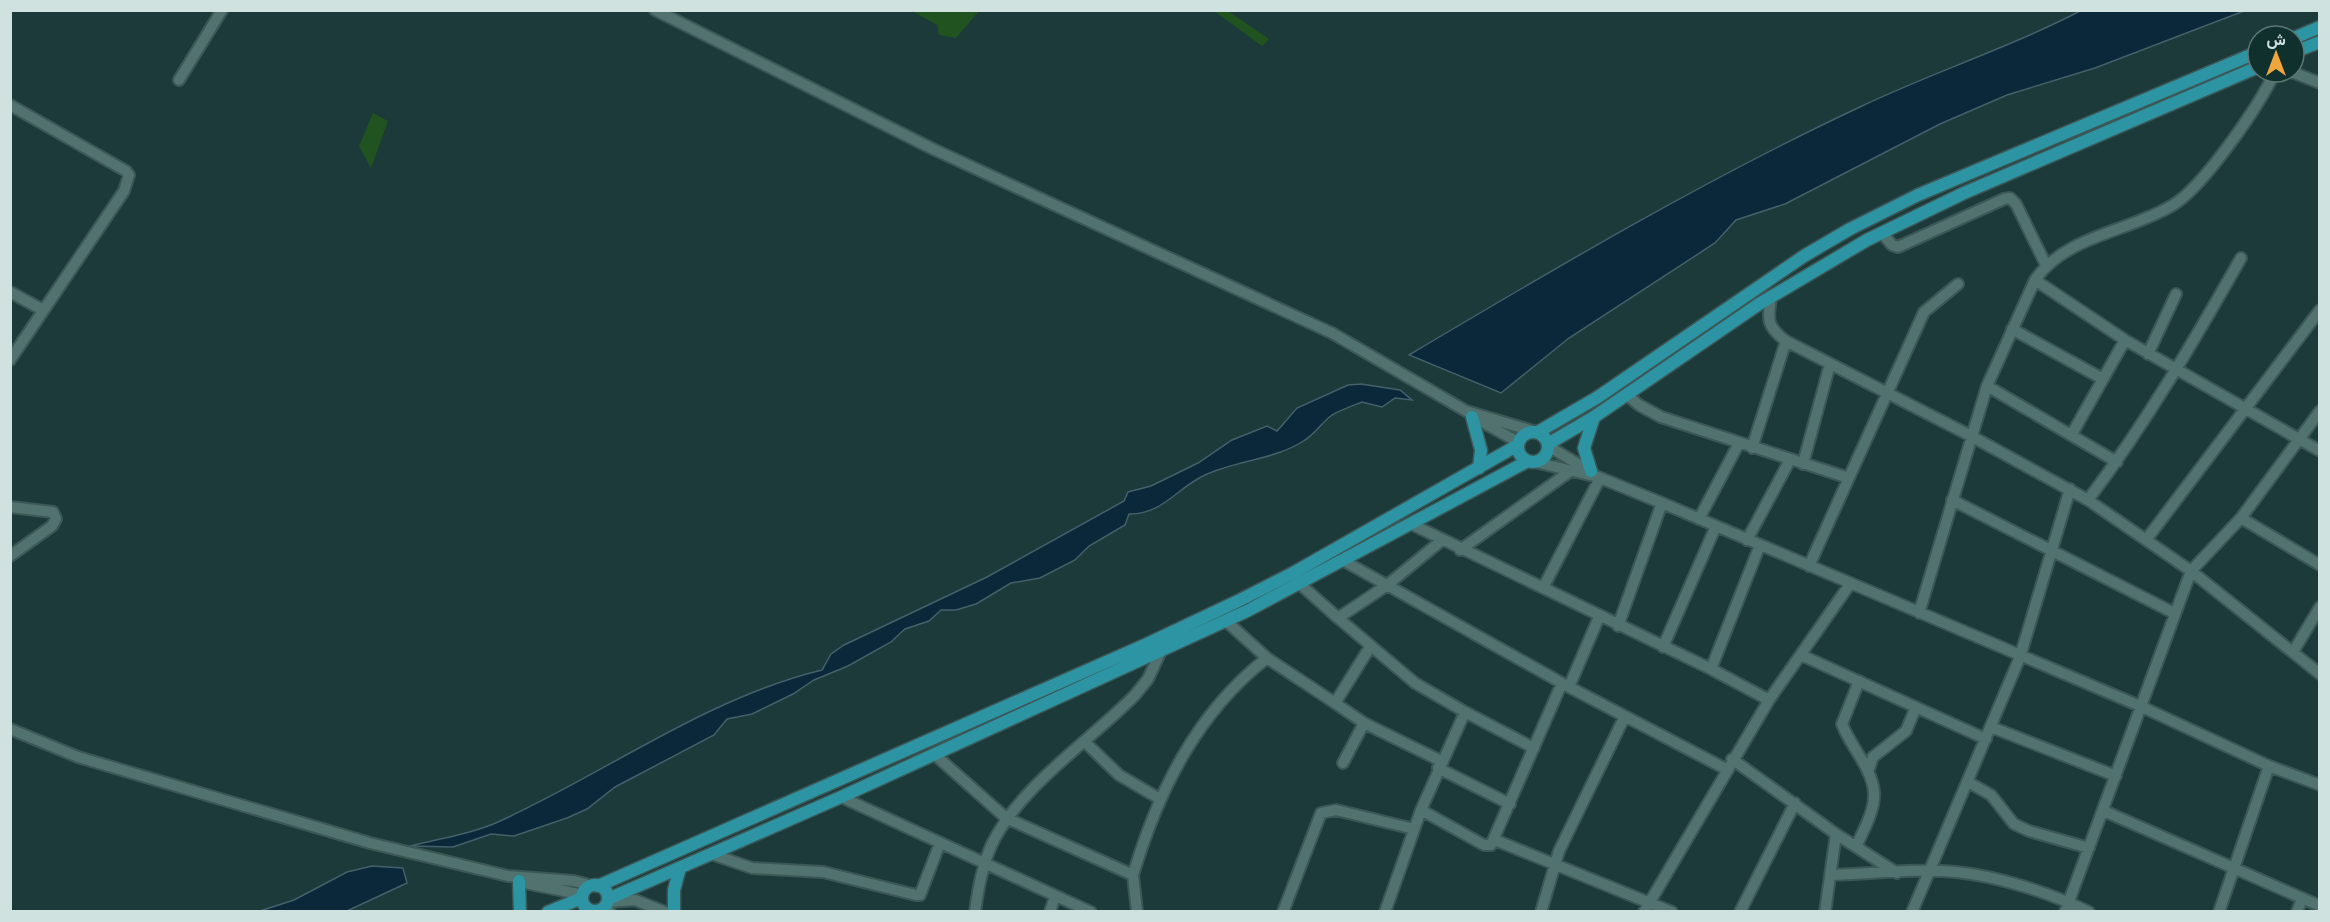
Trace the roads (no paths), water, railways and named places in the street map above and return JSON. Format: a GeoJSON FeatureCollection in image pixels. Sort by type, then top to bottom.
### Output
{"type":"FeatureCollection","features":[{"type":"Feature","properties":{"kind":"main road"},"geometry":{"type":"LineString","coordinates":[[549,912],[582,897],[596,886],[1147,644],[1293,573],[1479,468],[1518,444],[1523,436],[1535,432],[1598,397],[1804,256],[1850,229],[1918,195],[2246,57]]}},
{"type":"Feature","properties":{"kind":"main road"},"geometry":{"type":"LineString","coordinates":[[1548,445],[1594,417],[1771,297],[1881,233],[1964,193],[2246,72]]}},
{"type":"Feature","properties":{"kind":"main road"},"geometry":{"type":"LineString","coordinates":[[1469,414],[1481,450],[1479,468]]}},
{"type":"Feature","properties":{"kind":"main road"},"geometry":{"type":"LineString","coordinates":[[1594,417],[1584,448],[1596,476]]}},
{"type":"Feature","properties":{"kind":"main road"},"geometry":{"type":"LineString","coordinates":[[582,897],[584,905],[601,908],[680,868],[1226,621],[1545,457],[1548,445],[1545,437],[1535,432]]}},
{"type":"Feature","properties":{"kind":"main road"},"geometry":{"type":"LineString","coordinates":[[1518,444],[1520,455],[1532,462]]}},
{"type":"Feature","properties":{"kind":"main road"},"geometry":{"type":"LineString","coordinates":[[674,912],[674,890],[680,868]]}},
{"type":"Feature","properties":{"kind":"main road"},"geometry":{"type":"LineString","coordinates":[[514,878],[520,912]]}},
{"type":"Feature","properties":{"kind":"main road"},"geometry":{"type":"LineString","coordinates":[[596,886],[606,892],[601,908]]}},
{"type":"Feature","properties":{"kind":"street"},"geometry":{"type":"LineString","coordinates":[[179,80],[222,10]]}},
{"type":"Feature","properties":{"kind":"street"},"geometry":{"type":"LineString","coordinates":[[655,10],[933,149],[1332,333],[1518,444]]}},
{"type":"Feature","properties":{"kind":"street"},"geometry":{"type":"LineString","coordinates":[[1919,613],[1987,386],[2035,280],[2046,265],[2095,238],[2173,205],[2188,195],[2254,110],[2268,84]]}},
{"type":"Feature","properties":{"kind":"street"},"geometry":{"type":"LineString","coordinates":[[10,105],[126,171],[129,176],[124,190],[10,360]]}},
{"type":"Feature","properties":{"kind":"street"},"geometry":{"type":"LineString","coordinates":[[1881,233],[1892,245],[1898,247],[2010,198],[2016,204],[2046,265]]}},
{"type":"Feature","properties":{"kind":"street"},"geometry":{"type":"LineString","coordinates":[[2088,500],[2117,462],[2177,371],[2241,258]]}},
{"type":"Feature","properties":{"kind":"street"},"geometry":{"type":"LineString","coordinates":[[2035,280],[2148,354],[2319,451]]}},
{"type":"Feature","properties":{"kind":"street"},"geometry":{"type":"LineString","coordinates":[[1809,566],[1924,312],[1958,284]]}},
{"type":"Feature","properties":{"kind":"street"},"geometry":{"type":"LineString","coordinates":[[10,292],[43,310]]}},
{"type":"Feature","properties":{"kind":"street"},"geometry":{"type":"LineString","coordinates":[[2148,354],[2176,294]]}},
{"type":"Feature","properties":{"kind":"street"},"geometry":{"type":"LineString","coordinates":[[1771,297],[1769,319],[1772,331],[1786,341],[1971,436],[2088,500],[2191,571],[2319,674]]}},
{"type":"Feature","properties":{"kind":"street"},"geometry":{"type":"LineString","coordinates":[[2146,540],[2319,310]]}},
{"type":"Feature","properties":{"kind":"street"},"geometry":{"type":"LineString","coordinates":[[2012,329],[2103,380]]}},
{"type":"Feature","properties":{"kind":"street"},"geometry":{"type":"LineString","coordinates":[[2072,434],[2125,340]]}},
{"type":"Feature","properties":{"kind":"street"},"geometry":{"type":"LineString","coordinates":[[1752,448],[1786,341]]}},
{"type":"Feature","properties":{"kind":"street"},"geometry":{"type":"LineString","coordinates":[[1803,464],[1830,364]]}},
{"type":"Feature","properties":{"kind":"street"},"geometry":{"type":"LineString","coordinates":[[1987,386],[2117,462]]}},
{"type":"Feature","properties":{"kind":"street"},"geometry":{"type":"LineString","coordinates":[[1627,395],[1639,405],[1661,417],[1849,478]]}},
{"type":"Feature","properties":{"kind":"street"},"geometry":{"type":"LineString","coordinates":[[2067,907],[2191,571],[2241,518],[2319,411]]}},
{"type":"Feature","properties":{"kind":"street"},"geometry":{"type":"LineString","coordinates":[[1469,414],[1535,432]]}},
{"type":"Feature","properties":{"kind":"street"},"geometry":{"type":"LineString","coordinates":[[1699,519],[1739,443]]}},
{"type":"Feature","properties":{"kind":"street"},"geometry":{"type":"LineString","coordinates":[[1548,445],[1596,476]]}},
{"type":"Feature","properties":{"kind":"street"},"geometry":{"type":"LineString","coordinates":[[1748,540],[1790,460]]}},
{"type":"Feature","properties":{"kind":"street"},"geometry":{"type":"LineString","coordinates":[[1532,462],[1596,476],[1662,503],[2020,657],[2140,706],[2269,766],[2319,785]]}},
{"type":"Feature","properties":{"kind":"street"},"geometry":{"type":"LineString","coordinates":[[1460,550],[1572,470]]}},
{"type":"Feature","properties":{"kind":"street"},"geometry":{"type":"LineString","coordinates":[[1543,588],[1596,476]]}},
{"type":"Feature","properties":{"kind":"street"},"geometry":{"type":"LineString","coordinates":[[1912,912],[2020,657],[2070,489]]}},
{"type":"Feature","properties":{"kind":"street"},"geometry":{"type":"LineString","coordinates":[[1952,500],[2174,613]]}},
{"type":"Feature","properties":{"kind":"street"},"geometry":{"type":"LineString","coordinates":[[1618,626],[1662,503]]}},
{"type":"Feature","properties":{"kind":"street"},"geometry":{"type":"LineString","coordinates":[[10,507],[46,510],[53,512],[56,519],[52,526],[10,556]]}},
{"type":"Feature","properties":{"kind":"street"},"geometry":{"type":"LineString","coordinates":[[2241,518],[2319,565]]}},
{"type":"Feature","properties":{"kind":"street"},"geometry":{"type":"LineString","coordinates":[[1411,524],[1441,541],[1711,669],[1769,700]]}},
{"type":"Feature","properties":{"kind":"street"},"geometry":{"type":"LineString","coordinates":[[1663,646],[1716,526]]}},
{"type":"Feature","properties":{"kind":"street"},"geometry":{"type":"LineString","coordinates":[[1338,618],[1386,586],[1441,541]]}},
{"type":"Feature","properties":{"kind":"street"},"geometry":{"type":"LineString","coordinates":[[1711,669],[1760,545]]}},
{"type":"Feature","properties":{"kind":"street"},"geometry":{"type":"LineString","coordinates":[[1344,561],[1565,685],[1726,770]]}},
{"type":"Feature","properties":{"kind":"street"},"geometry":{"type":"LineString","coordinates":[[1300,584],[1370,647],[1415,682],[1465,712],[1534,748]]}},
{"type":"Feature","properties":{"kind":"street"},"geometry":{"type":"LineString","coordinates":[[1644,912],[1648,901],[1769,700],[1850,584]]}},
{"type":"Feature","properties":{"kind":"street"},"geometry":{"type":"LineString","coordinates":[[2293,652],[2319,607]]}},
{"type":"Feature","properties":{"kind":"street"},"geometry":{"type":"LineString","coordinates":[[1421,810],[1484,845],[1491,845],[1534,748],[1599,617]]}},
{"type":"Feature","properties":{"kind":"street"},"geometry":{"type":"LineString","coordinates":[[1226,621],[1267,658],[1364,723],[1510,804]]}},
{"type":"Feature","properties":{"kind":"street"},"geometry":{"type":"LineString","coordinates":[[1335,703],[1370,647]]}},
{"type":"Feature","properties":{"kind":"street"},"geometry":{"type":"LineString","coordinates":[[975,912],[984,864],[1006,818],[1024,797],[1135,695],[1148,679],[1161,651]]}},
{"type":"Feature","properties":{"kind":"street"},"geometry":{"type":"LineString","coordinates":[[1801,655],[1986,739]]}},
{"type":"Feature","properties":{"kind":"street"},"geometry":{"type":"LineString","coordinates":[[1137,912],[1133,875],[1160,799],[1181,756],[1233,689],[1267,658]]}},
{"type":"Feature","properties":{"kind":"street"},"geometry":{"type":"LineString","coordinates":[[1856,847],[1873,801],[1874,792],[1868,772],[1848,740],[1842,724],[1859,681]]}},
{"type":"Feature","properties":{"kind":"street"},"geometry":{"type":"LineString","coordinates":[[1868,772],[1873,757],[1906,731],[1916,707]]}},
{"type":"Feature","properties":{"kind":"street"},"geometry":{"type":"LineString","coordinates":[[1385,912],[1421,810],[1465,712]]}},
{"type":"Feature","properties":{"kind":"street"},"geometry":{"type":"LineString","coordinates":[[1541,912],[1556,863],[1625,716]]}},
{"type":"Feature","properties":{"kind":"street"},"geometry":{"type":"LineString","coordinates":[[1343,763],[1364,723]]}},
{"type":"Feature","properties":{"kind":"street"},"geometry":{"type":"LineString","coordinates":[[1991,727],[2116,776]]}},
{"type":"Feature","properties":{"kind":"street"},"geometry":{"type":"LineString","coordinates":[[10,729],[78,757],[254,809],[452,864],[582,897]]}},
{"type":"Feature","properties":{"kind":"street"},"geometry":{"type":"LineString","coordinates":[[1085,742],[1119,775],[1160,799]]}},
{"type":"Feature","properties":{"kind":"street"},"geometry":{"type":"LineString","coordinates":[[934,754],[1006,818],[1133,875]]}},
{"type":"Feature","properties":{"kind":"street"},"geometry":{"type":"LineString","coordinates":[[1732,759],[1836,834],[1897,874]]}},
{"type":"Feature","properties":{"kind":"street"},"geometry":{"type":"LineString","coordinates":[[2219,912],[2232,868],[2269,766]]}},
{"type":"Feature","properties":{"kind":"street"},"geometry":{"type":"LineString","coordinates":[[1968,782],[1991,795],[2014,824],[2029,831],[2089,848]]}},
{"type":"Feature","properties":{"kind":"street"},"geometry":{"type":"LineString","coordinates":[[841,797],[1091,911]]}},
{"type":"Feature","properties":{"kind":"street"},"geometry":{"type":"LineString","coordinates":[[1740,912],[1796,803]]}},
{"type":"Feature","properties":{"kind":"street"},"geometry":{"type":"LineString","coordinates":[[1283,912],[1321,813],[1336,810],[1414,829]]}},
{"type":"Feature","properties":{"kind":"street"},"geometry":{"type":"LineString","coordinates":[[2104,811],[2319,906]]}},
{"type":"Feature","properties":{"kind":"street"},"geometry":{"type":"LineString","coordinates":[[1825,912],[1836,834]]}},
{"type":"Feature","properties":{"kind":"street"},"geometry":{"type":"LineString","coordinates":[[1495,840],[1672,912]]}},
{"type":"Feature","properties":{"kind":"street"},"geometry":{"type":"LineString","coordinates":[[711,854],[745,867],[823,872],[920,895],[940,843]]}},
{"type":"Feature","properties":{"kind":"street"},"geometry":{"type":"LineString","coordinates":[[1830,875],[1955,872],[1986,877],[2067,907],[2088,912]]}},
{"type":"Feature","properties":{"kind":"street"},"geometry":{"type":"LineString","coordinates":[[514,878],[574,881],[596,886]]}},
{"type":"Feature","properties":{"kind":"street"},"geometry":{"type":"LineString","coordinates":[[1050,912],[1055,896]]}},
{"type":"Feature","properties":{"kind":"street"},"geometry":{"type":"LineString","coordinates":[[2297,912],[2302,898]]}},
{"type":"Feature","properties":{"kind":"street"},"geometry":{"type":"LineString","coordinates":[[601,908],[635,900],[665,912]]}},
{"type":"Feature","properties":{"kind":"water"},"geometry":{"type":"Polygon","coordinates":[[[2082,10],[2244,11],[2095,68],[2007,95],[1940,124],[1785,204],[1736,220],[1715,243],[1569,338],[1501,393],[1409,355],[1576,257],[1746,163],[1862,106],[2028,36],[2082,10]]]}},
{"type":"Feature","properties":{"kind":"water"},"geometry":{"type":"Polygon","coordinates":[[[1361,384],[1400,390],[1412,400],[1395,398],[1382,407],[1362,402],[1332,415],[1309,437],[1293,447],[1205,475],[1151,510],[1129,514],[1125,525],[1089,546],[1075,560],[1040,578],[1011,583],[976,604],[956,610],[941,610],[929,621],[905,629],[891,642],[848,666],[814,680],[793,694],[752,714],[727,719],[714,735],[615,787],[587,809],[567,818],[514,836],[491,834],[453,847],[410,846],[466,833],[498,822],[538,803],[697,717],[779,683],[822,670],[831,654],[844,645],[987,577],[1124,501],[1128,492],[1151,486],[1198,463],[1232,440],[1267,426],[1277,431],[1297,408],[1348,385],[1361,384]]]}},
{"type":"Feature","properties":{"kind":"water"},"geometry":{"type":"Polygon","coordinates":[[[372,866],[403,868],[407,883],[347,911],[260,911],[294,900],[347,872],[372,866]]]}}]}
